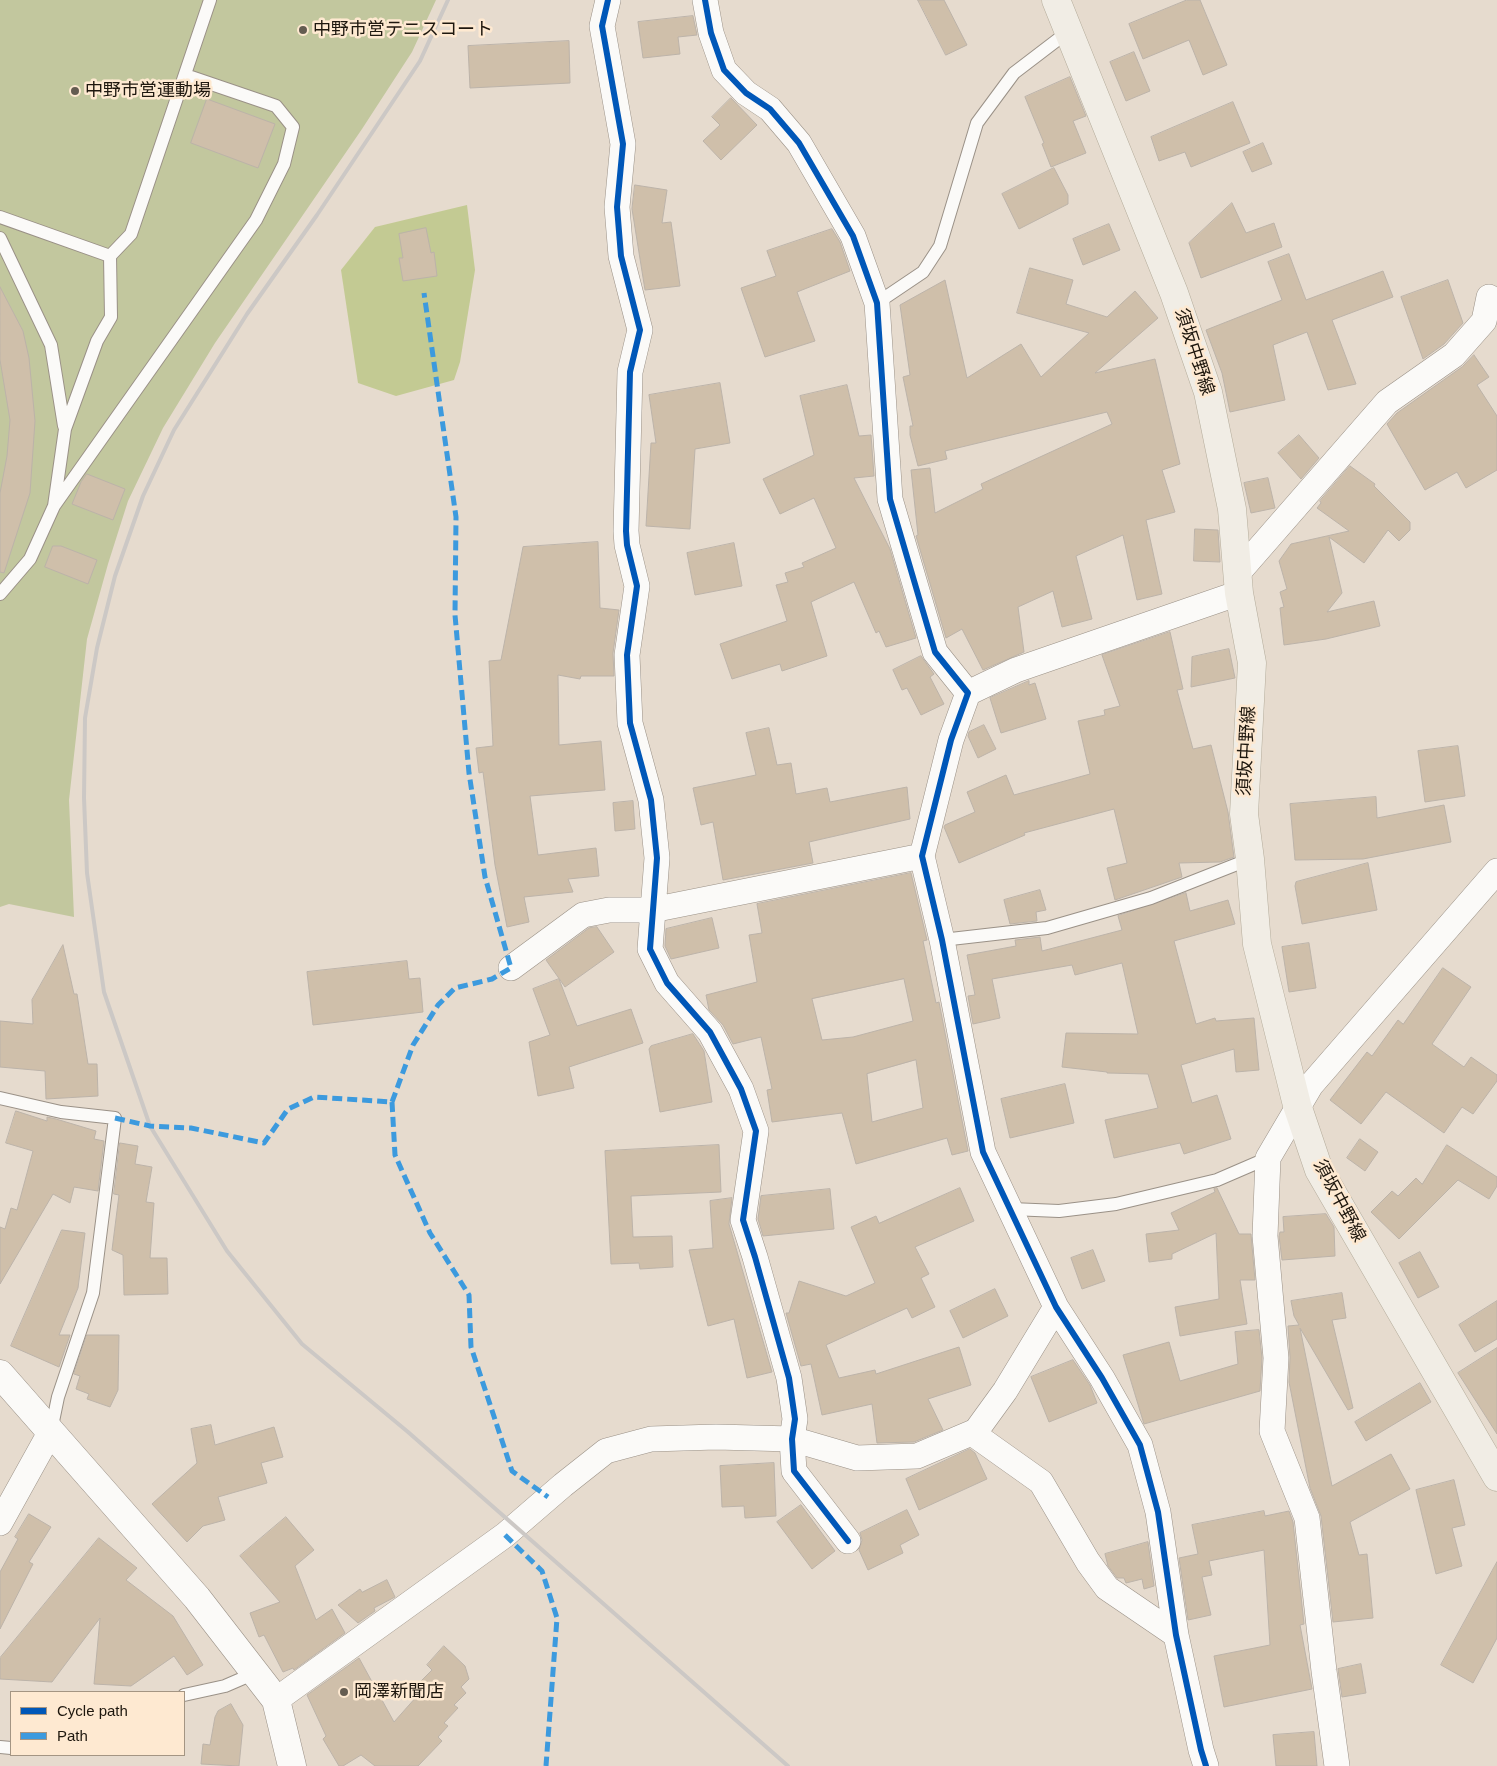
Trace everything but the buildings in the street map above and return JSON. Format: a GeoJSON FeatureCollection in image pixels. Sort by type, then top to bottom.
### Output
{"type":"FeatureCollection","features":[{"type":"Feature","properties":{"kind":"main road","name":"須坂中野線"},"geometry":{"type":"LineString","coordinates":[[1056,0],[1174,293],[1208,392],[1232,509],[1238,584],[1252,663],[1244,814],[1257,944],[1298,1105],[1319,1170],[1497,1477]]}},
{"type":"Feature","properties":{"kind":"street"},"geometry":{"type":"LineString","coordinates":[[608,0],[602,26],[623,144],[617,208],[621,256],[640,330],[630,372],[626,531],[627,545],[637,586],[627,655],[630,723],[651,800],[656,858],[650,949],[667,983],[710,1032],[740,1089],[756,1131],[743,1220],[756,1257],[789,1378],[795,1419],[792,1439],[794,1471],[848,1541]]}},
{"type":"Feature","properties":{"kind":"street"},"geometry":{"type":"LineString","coordinates":[[705,0],[711,33],[724,70],[746,93],[770,109],[799,143],[853,236],[877,303],[890,499],[935,652],[968,693]]}},
{"type":"Feature","properties":{"kind":"street"},"geometry":{"type":"LineString","coordinates":[[1206,1766],[1176,1634],[1158,1512],[1140,1445],[1102,1378],[1056,1307],[983,1152],[942,940],[922,856],[951,740],[968,693],[1016,670],[1238,584],[1387,402],[1454,355],[1484,321],[1488,298]]}},
{"type":"Feature","properties":{"kind":"street"},"geometry":{"type":"LineString","coordinates":[[511,968],[583,915],[609,910],[652,910],[922,856]]}},
{"type":"Feature","properties":{"kind":"street"},"geometry":{"type":"LineString","coordinates":[[1337,1766],[1307,1518],[1272,1431],[1276,1358],[1265,1236],[1268,1158],[1311,1085],[1497,871]]}},
{"type":"Feature","properties":{"kind":"street"},"geometry":{"type":"LineString","coordinates":[[276,1700],[504,1535],[563,1484],[606,1451],[651,1439],[716,1437],[792,1439],[857,1458],[917,1456],[976,1431],[1005,1391],[1056,1307]]}},
{"type":"Feature","properties":{"kind":"street"},"geometry":{"type":"LineString","coordinates":[[0,1374],[197,1598],[276,1700],[292,1766]]}},
{"type":"Feature","properties":{"kind":"street"},"geometry":{"type":"LineString","coordinates":[[0,1523],[51,1431]]}},
{"type":"Feature","properties":{"kind":"street"},"geometry":{"type":"LineString","coordinates":[[972,1433],[1041,1482],[1088,1562],[1107,1588],[1176,1634]]}},
{"type":"Feature","properties":{"kind":"lane"},"geometry":{"type":"LineString","coordinates":[[54,506],[65,428],[96,341],[111,317],[110,256],[131,234],[210,0]]}},
{"type":"Feature","properties":{"kind":"lane"},"geometry":{"type":"LineString","coordinates":[[877,303],[923,272],[940,246],[978,122],[1014,73],[1069,31]]}},
{"type":"Feature","properties":{"kind":"lane"},"geometry":{"type":"LineString","coordinates":[[0,594],[30,559],[54,506],[256,220],[284,164],[293,128],[276,106],[185,75]]}},
{"type":"Feature","properties":{"kind":"lane"},"geometry":{"type":"LineString","coordinates":[[0,217],[110,256]]}},
{"type":"Feature","properties":{"kind":"lane"},"geometry":{"type":"LineString","coordinates":[[0,238],[51,345],[65,428]]}},
{"type":"Feature","properties":{"kind":"lane"},"geometry":{"type":"LineString","coordinates":[[942,940],[1047,928],[1151,898],[1250,859]]}},
{"type":"Feature","properties":{"kind":"lane"},"geometry":{"type":"LineString","coordinates":[[0,1098],[61,1112],[115,1118],[93,1293],[58,1397],[51,1431]]}},
{"type":"Feature","properties":{"kind":"lane"},"geometry":{"type":"LineString","coordinates":[[1011,1208],[1059,1211],[1116,1204],[1217,1180],[1268,1158]]}},
{"type":"Feature","properties":{"kind":"lane"},"geometry":{"type":"LineString","coordinates":[[185,1695],[225,1686],[255,1673]]}},
{"type":"Feature","properties":{"kind":"green space"},"geometry":{"type":"Polygon","coordinates":[[[0,0],[436,0],[412,52],[362,129],[215,343],[163,428],[128,501],[87,639],[69,800],[74,917],[9,904],[0,907],[0,0]]]}},
{"type":"Feature","properties":{"kind":"green space"},"geometry":{"type":"Polygon","coordinates":[[[467,205],[475,270],[460,362],[454,380],[396,396],[358,383],[341,270],[375,227],[467,205]]]}},
{"type":"Feature","properties":{"kind":"railway"},"geometry":{"type":"LineString","coordinates":[[448,0],[420,61],[317,215],[247,314],[174,430],[143,496],[115,576],[97,648],[85,718],[84,798],[87,873],[104,992],[150,1126],[227,1251],[302,1344],[408,1432],[788,1766]]}},
{"type":"Feature","properties":{"kind":"marked path"},"geometry":{"type":"LineString","coordinates":[[115,1118],[150,1126],[191,1128],[264,1143],[288,1109],[314,1097],[392,1102],[413,1045],[438,1005],[455,988],[492,979],[511,968],[485,877],[469,773],[455,615],[456,517],[424,293]]}},
{"type":"Feature","properties":{"kind":"marked path"},"geometry":{"type":"LineString","coordinates":[[392,1102],[395,1155],[430,1233],[469,1295],[471,1347],[512,1471],[548,1497]]}},
{"type":"Feature","properties":{"kind":"marked path"},"geometry":{"type":"LineString","coordinates":[[505,1535],[542,1571],[557,1618],[546,1766]]}},
{"type":"Feature","properties":{"kind":"cycle path"},"geometry":{"type":"LineString","coordinates":[[608,0],[602,26],[623,144],[617,207],[621,256],[640,330],[630,372],[626,531],[627,545],[637,586],[627,655],[630,723],[651,800],[657,858],[650,949],[667,983],[710,1032],[741,1089],[756,1131],[743,1220],[789,1378],[795,1419],[792,1439],[794,1471],[848,1541]]}},
{"type":"Feature","properties":{"kind":"cycle path"},"geometry":{"type":"LineString","coordinates":[[705,0],[711,33],[724,70],[746,93],[770,109],[799,143],[853,236],[877,303],[890,499],[935,652],[968,693],[951,740],[922,856],[942,940],[983,1152],[1056,1307],[1102,1378],[1140,1445],[1158,1512],[1176,1635],[1206,1766]]}},
{"type":"Feature","properties":{"kind":"place","name":"中野市営テニスコート"},"geometry":{"type":"Point","coordinates":[303,30]}},
{"type":"Feature","properties":{"kind":"place","name":"中野市営運動場"},"geometry":{"type":"Point","coordinates":[75,91]}},
{"type":"Feature","properties":{"kind":"place","name":"岡澤新聞店"},"geometry":{"type":"Point","coordinates":[344,1692]}}]}
